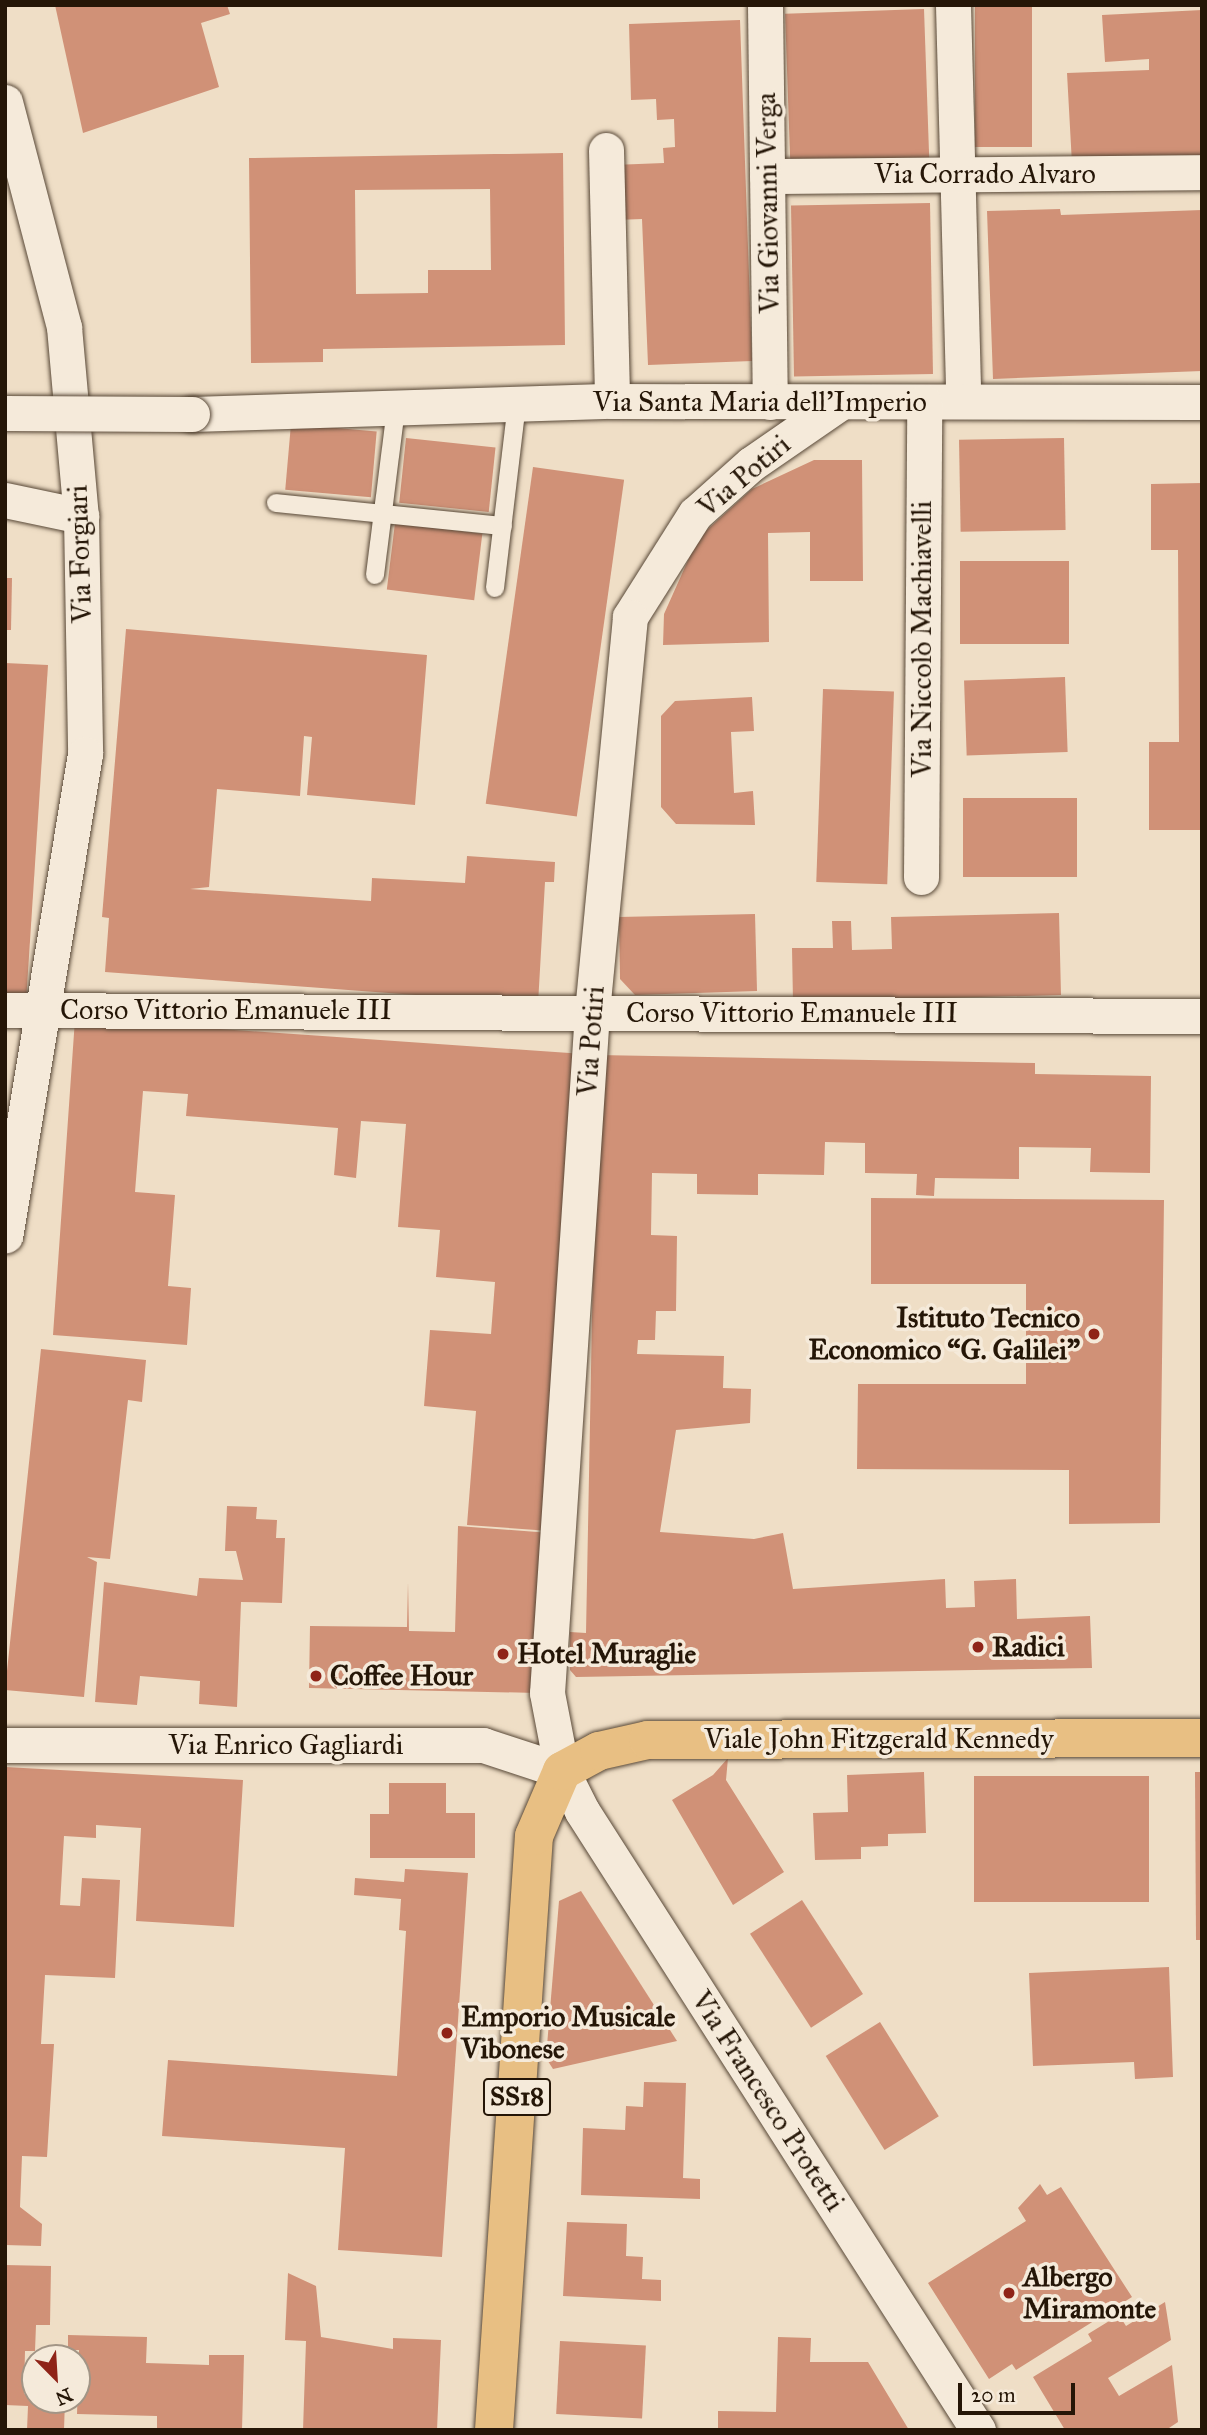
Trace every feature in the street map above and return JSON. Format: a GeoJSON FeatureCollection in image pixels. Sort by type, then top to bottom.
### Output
{"type":"FeatureCollection","features":[{"type":"Feature","properties":{"kind":"main road","name":"Viale John Fitzgerald Kennedy"},"geometry":{"type":"LineString","coordinates":[[562,1771],[599,1751],[648,1740],[1202,1738]]}},
{"type":"Feature","properties":{"kind":"main road","name":"SS18"},"geometry":{"type":"LineString","coordinates":[[495,2430],[534,1836],[562,1771]]}},
{"type":"Feature","properties":{"kind":"street","name":"Via Giovanni Verga"},"geometry":{"type":"LineString","coordinates":[[765,5],[770,402]]}},
{"type":"Feature","properties":{"kind":"street"},"geometry":{"type":"LineString","coordinates":[[953,5],[963,400]]}},
{"type":"Feature","properties":{"kind":"street","name":"Via Forgiari"},"geometry":{"type":"LineString","coordinates":[[5,102],[64,327],[81,516],[85,754],[5,1235]]}},
{"type":"Feature","properties":{"kind":"street"},"geometry":{"type":"LineString","coordinates":[[606,150],[612,401]]}},
{"type":"Feature","properties":{"kind":"street","name":"Via Corrado Alvaro"},"geometry":{"type":"LineString","coordinates":[[767,176],[1202,172]]}},
{"type":"Feature","properties":{"kind":"street","name":"Via Santa Maria dell'Imperio"},"geometry":{"type":"LineString","coordinates":[[5,413],[192,414],[612,401],[1202,402]]}},
{"type":"Feature","properties":{"kind":"street","name":"Via Niccolò Machiavelli"},"geometry":{"type":"LineString","coordinates":[[920,877],[924,401]]}},
{"type":"Feature","properties":{"kind":"street","name":"Via Potiri"},"geometry":{"type":"LineString","coordinates":[[562,1771],[547,1693],[592,1012],[630,617],[695,514],[751,464],[841,402]]}},
{"type":"Feature","properties":{"kind":"street"},"geometry":{"type":"LineString","coordinates":[[5,500],[81,516]]}},
{"type":"Feature","properties":{"kind":"street","name":"Corso Vittorio Emanuele III"},"geometry":{"type":"LineString","coordinates":[[5,1010],[1202,1016]]}},
{"type":"Feature","properties":{"kind":"street","name":"Via Enrico Gagliardi"},"geometry":{"type":"LineString","coordinates":[[5,1745],[483,1745],[562,1771]]}},
{"type":"Feature","properties":{"kind":"street","name":"Via Francesco Protetti"},"geometry":{"type":"LineString","coordinates":[[562,1771],[978,2430]]}},
{"type":"Feature","properties":{"kind":"lane"},"geometry":{"type":"LineString","coordinates":[[495,588],[517,404]]}},
{"type":"Feature","properties":{"kind":"lane"},"geometry":{"type":"LineString","coordinates":[[375,575],[396,408]]}},
{"type":"Feature","properties":{"kind":"lane"},"geometry":{"type":"LineString","coordinates":[[276,503],[503,526]]}},
{"type":"Feature","properties":{"kind":"building"},"geometry":{"type":"Polygon","coordinates":[[[55,5],[227,5],[230,14],[201,23],[219,87],[83,133],[55,5]]]}},
{"type":"Feature","properties":{"kind":"building"},"geometry":{"type":"Polygon","coordinates":[[[975,5],[1032,5],[1032,147],[975,147],[975,5]]]}},
{"type":"Feature","properties":{"kind":"building"},"geometry":{"type":"Polygon","coordinates":[[[924,9],[929,158],[790,163],[785,14],[924,9]]]}},
{"type":"Feature","properties":{"kind":"building"},"geometry":{"type":"Polygon","coordinates":[[[1202,10],[1202,158],[1072,164],[1067,73],[1149,70],[1149,59],[1105,62],[1102,15],[1202,10]]]}},
{"type":"Feature","properties":{"kind":"building"},"geometry":{"type":"Polygon","coordinates":[[[740,20],[752,361],[648,365],[642,219],[615,220],[613,165],[664,163],[663,148],[675,147],[674,119],[657,120],[656,99],[631,100],[629,24],[740,20]]]}},
{"type":"Feature","properties":{"kind":"building"},"geometry":{"type":"Polygon","coordinates":[[[563,153],[565,345],[323,349],[323,362],[251,363],[249,158],[563,153]],[[490,189],[355,190],[356,294],[428,293],[428,270],[491,270],[490,189]]]}},
{"type":"Feature","properties":{"kind":"building"},"geometry":{"type":"Polygon","coordinates":[[[930,203],[933,374],[794,376],[791,205],[930,203]]]}},
{"type":"Feature","properties":{"kind":"building"},"geometry":{"type":"Polygon","coordinates":[[[1060,209],[1061,215],[1202,210],[1202,371],[993,379],[987,211],[1060,209]]]}},
{"type":"Feature","properties":{"kind":"building"},"geometry":{"type":"Polygon","coordinates":[[[291,424],[377,431],[371,497],[285,490],[291,424]]]}},
{"type":"Feature","properties":{"kind":"building"},"geometry":{"type":"Polygon","coordinates":[[[406,438],[496,447],[489,512],[399,503],[406,438]]]}},
{"type":"Feature","properties":{"kind":"building"},"geometry":{"type":"Polygon","coordinates":[[[1064,438],[1066,530],[961,532],[959,440],[1064,438]]]}},
{"type":"Feature","properties":{"kind":"building"},"geometry":{"type":"Polygon","coordinates":[[[814,460],[862,460],[863,581],[810,581],[810,532],[768,533],[769,642],[663,645],[664,614],[698,538],[752,489],[814,460]]]}},
{"type":"Feature","properties":{"kind":"building"},"geometry":{"type":"Polygon","coordinates":[[[533,467],[624,480],[577,816],[486,804],[533,467]]]}},
{"type":"Feature","properties":{"kind":"building"},"geometry":{"type":"Polygon","coordinates":[[[1202,483],[1202,830],[1149,830],[1149,742],[1179,742],[1178,550],[1151,550],[1151,484],[1202,483]]]}},
{"type":"Feature","properties":{"kind":"building"},"geometry":{"type":"Polygon","coordinates":[[[395,523],[482,534],[474,600],[387,590],[395,523]]]}},
{"type":"Feature","properties":{"kind":"building"},"geometry":{"type":"Polygon","coordinates":[[[960,561],[1069,561],[1069,644],[960,644],[960,561]]]}},
{"type":"Feature","properties":{"kind":"building"},"geometry":{"type":"Polygon","coordinates":[[[5,578],[12,578],[11,630],[5,630],[5,578]]]}},
{"type":"Feature","properties":{"kind":"building"},"geometry":{"type":"Polygon","coordinates":[[[126,629],[427,655],[415,805],[307,795],[312,737],[304,736],[300,796],[217,789],[209,887],[190,889],[371,901],[372,878],[465,883],[467,856],[555,862],[554,882],[545,882],[538,1004],[105,972],[109,918],[102,917],[126,629]]]}},
{"type":"Feature","properties":{"kind":"building"},"geometry":{"type":"Polygon","coordinates":[[[5,663],[48,665],[26,1002],[5,1002],[5,663]]]}},
{"type":"Feature","properties":{"kind":"building"},"geometry":{"type":"Polygon","coordinates":[[[1065,677],[1068,752],[967,755],[964,681],[1065,677]]]}},
{"type":"Feature","properties":{"kind":"building"},"geometry":{"type":"Polygon","coordinates":[[[823,689],[894,691],[887,884],[816,882],[823,689]]]}},
{"type":"Feature","properties":{"kind":"building"},"geometry":{"type":"Polygon","coordinates":[[[752,697],[754,731],[731,732],[734,793],[753,791],[755,825],[676,824],[661,807],[661,716],[675,701],[752,697]]]}},
{"type":"Feature","properties":{"kind":"building"},"geometry":{"type":"Polygon","coordinates":[[[963,798],[1077,798],[1077,877],[963,877],[963,798]]]}},
{"type":"Feature","properties":{"kind":"building"},"geometry":{"type":"Polygon","coordinates":[[[1059,913],[1061,995],[793,1002],[792,948],[833,948],[832,921],[851,921],[852,950],[892,949],[891,917],[1059,913]]]}},
{"type":"Feature","properties":{"kind":"building"},"geometry":{"type":"Polygon","coordinates":[[[755,914],[757,991],[635,995],[620,979],[619,917],[755,914]]]}},
{"type":"Feature","properties":{"kind":"building"},"geometry":{"type":"Polygon","coordinates":[[[75,1019],[584,1054],[550,1531],[467,1525],[476,1411],[424,1406],[430,1330],[491,1334],[495,1282],[436,1277],[440,1230],[398,1227],[406,1124],[361,1121],[356,1178],[334,1175],[338,1128],[186,1116],[188,1094],[143,1091],[135,1192],[175,1195],[168,1286],[191,1288],[187,1345],[53,1335],[75,1019]]]}},
{"type":"Feature","properties":{"kind":"building"},"geometry":{"type":"Polygon","coordinates":[[[597,1055],[1035,1063],[1035,1074],[1151,1076],[1150,1173],[1090,1172],[1091,1148],[1019,1147],[1019,1179],[935,1178],[934,1196],[916,1195],[917,1174],[865,1173],[865,1143],[825,1142],[824,1175],[758,1174],[758,1195],[697,1194],[697,1174],[652,1173],[651,1235],[677,1236],[676,1311],[656,1311],[655,1340],[638,1340],[637,1354],[724,1356],[723,1388],[751,1389],[750,1423],[676,1430],[660,1532],[754,1539],[783,1533],[793,1589],[945,1579],[946,1608],[975,1607],[974,1581],[1016,1579],[1017,1619],[1090,1616],[1092,1668],[576,1677],[570,1670],[570,1632],[586,1633],[597,1055]]]}},
{"type":"Feature","properties":{"kind":"building","name":"Istituto Tecnico Economico “G. Galilei”"},"geometry":{"type":"Polygon","coordinates":[[[871,1198],[1164,1200],[1160,1523],[1069,1524],[1069,1470],[857,1469],[858,1384],[1026,1384],[1026,1284],[871,1284],[871,1198]]]}},
{"type":"Feature","properties":{"kind":"building"},"geometry":{"type":"Polygon","coordinates":[[[41,1349],[146,1360],[142,1402],[128,1400],[110,1559],[87,1557],[97,1562],[84,1697],[5,1690],[41,1349]]]}},
{"type":"Feature","properties":{"kind":"building"},"geometry":{"type":"Polygon","coordinates":[[[227,1506],[257,1507],[256,1519],[277,1520],[276,1538],[285,1538],[282,1603],[241,1602],[237,1707],[199,1704],[200,1681],[140,1676],[137,1705],[95,1702],[104,1582],[197,1596],[199,1578],[243,1580],[236,1551],[225,1551],[227,1506]]]}},
{"type":"Feature","properties":{"kind":"building"},"geometry":{"type":"Polygon","coordinates":[[[458,1526],[550,1533],[537,1693],[309,1688],[310,1626],[407,1627],[408,1582],[409,1631],[455,1632],[458,1526]]]}},
{"type":"Feature","properties":{"kind":"building"},"geometry":{"type":"Polygon","coordinates":[[[728,1758],[726,1780],[784,1872],[733,1905],[672,1800],[713,1775],[728,1758]]]}},
{"type":"Feature","properties":{"kind":"building"},"geometry":{"type":"Polygon","coordinates":[[[5,1767],[243,1780],[234,1927],[136,1921],[141,1828],[96,1825],[96,1838],[64,1836],[60,1905],[80,1906],[82,1878],[120,1880],[115,1978],[45,1975],[41,2044],[54,2044],[47,2157],[22,2156],[20,2207],[42,2224],[41,2246],[5,2245],[5,1767]]]}},
{"type":"Feature","properties":{"kind":"building"},"geometry":{"type":"Polygon","coordinates":[[[924,1772],[926,1833],[888,1834],[888,1846],[861,1847],[861,1859],[815,1860],[813,1813],[848,1812],[847,1775],[924,1772]]]}},
{"type":"Feature","properties":{"kind":"building"},"geometry":{"type":"Polygon","coordinates":[[[1195,1772],[1202,1772],[1202,1940],[1196,1940],[1195,1772]]]}},
{"type":"Feature","properties":{"kind":"building"},"geometry":{"type":"Polygon","coordinates":[[[974,1776],[1149,1776],[1149,1902],[974,1902],[974,1776]]]}},
{"type":"Feature","properties":{"kind":"building"},"geometry":{"type":"Polygon","coordinates":[[[389,1783],[446,1783],[446,1813],[475,1813],[475,1858],[370,1858],[370,1814],[389,1814],[389,1783]]]}},
{"type":"Feature","properties":{"kind":"building"},"geometry":{"type":"Polygon","coordinates":[[[405,1869],[468,1873],[442,2257],[338,2250],[345,2148],[162,2136],[168,2060],[397,2076],[406,1931],[399,1930],[401,1899],[354,1895],[355,1878],[404,1882],[405,1869]]]}},
{"type":"Feature","properties":{"kind":"building"},"geometry":{"type":"Polygon","coordinates":[[[581,1891],[677,2041],[553,2069],[546,2058],[559,1901],[581,1891]]]}},
{"type":"Feature","properties":{"kind":"building"},"geometry":{"type":"Polygon","coordinates":[[[802,1900],[863,1994],[811,2028],[750,1934],[802,1900]]]}},
{"type":"Feature","properties":{"kind":"building"},"geometry":{"type":"Polygon","coordinates":[[[1169,1967],[1173,2077],[1135,2079],[1134,2062],[1033,2066],[1029,1973],[1169,1967]]]}},
{"type":"Feature","properties":{"kind":"building"},"geometry":{"type":"Polygon","coordinates":[[[880,2022],[939,2116],[885,2150],[826,2056],[880,2022]]]}},
{"type":"Feature","properties":{"kind":"building"},"geometry":{"type":"Polygon","coordinates":[[[644,2082],[686,2083],[683,2178],[700,2179],[700,2199],[581,2195],[583,2128],[625,2130],[626,2106],[643,2107],[644,2082]]]}},
{"type":"Feature","properties":{"kind":"building"},"geometry":{"type":"Polygon","coordinates":[[[1040,2184],[1047,2195],[1061,2187],[1132,2297],[1016,2370],[1012,2364],[989,2379],[928,2283],[1026,2221],[1018,2208],[1040,2184]]]}},
{"type":"Feature","properties":{"kind":"building"},"geometry":{"type":"Polygon","coordinates":[[[567,2222],[627,2224],[626,2256],[643,2257],[642,2279],[661,2280],[661,2301],[563,2296],[567,2222]]]}},
{"type":"Feature","properties":{"kind":"building"},"geometry":{"type":"Polygon","coordinates":[[[5,2265],[51,2266],[50,2325],[36,2325],[35,2344],[21,2344],[21,2406],[5,2405],[5,2265]]]}},
{"type":"Feature","properties":{"kind":"building"},"geometry":{"type":"Polygon","coordinates":[[[288,2273],[316,2286],[321,2337],[393,2349],[393,2338],[441,2340],[437,2430],[303,2430],[306,2341],[285,2340],[288,2273]]]}},
{"type":"Feature","properties":{"kind":"building"},"geometry":{"type":"Polygon","coordinates":[[[1165,2302],[1171,2340],[1108,2378],[1119,2396],[1172,2365],[1178,2422],[1166,2430],[1065,2430],[1033,2377],[1092,2341],[1088,2334],[1119,2315],[1126,2326],[1165,2302]]]}},
{"type":"Feature","properties":{"kind":"building"},"geometry":{"type":"Polygon","coordinates":[[[68,2335],[147,2337],[146,2363],[209,2365],[209,2355],[244,2355],[242,2430],[157,2428],[157,2416],[77,2414],[91,2414],[91,2344],[68,2344],[68,2335]]]}},
{"type":"Feature","properties":{"kind":"building"},"geometry":{"type":"Polygon","coordinates":[[[778,2337],[811,2338],[810,2362],[868,2362],[909,2430],[718,2430],[718,2411],[776,2412],[778,2337]]]}},
{"type":"Feature","properties":{"kind":"building"},"geometry":{"type":"Polygon","coordinates":[[[560,2341],[646,2346],[642,2418],[556,2414],[560,2341]]]}},
{"type":"Feature","properties":{"kind":"building"},"geometry":{"type":"Polygon","coordinates":[[[28,2414],[65,2414],[64,2430],[27,2430],[28,2414]]]}},
{"type":"Feature","properties":{"kind":"place","name":"Istituto Tecnico Economico “G. Galilei”"},"geometry":{"type":"Point","coordinates":[1094,1334]}},
{"type":"Feature","properties":{"kind":"place","name":"Radici"},"geometry":{"type":"Point","coordinates":[978,1647]}},
{"type":"Feature","properties":{"kind":"place","name":"Hotel Muraglie"},"geometry":{"type":"Point","coordinates":[503,1654]}},
{"type":"Feature","properties":{"kind":"place","name":"Coffee Hour"},"geometry":{"type":"Point","coordinates":[316,1676]}},
{"type":"Feature","properties":{"kind":"place","name":"Emporio Musicale Vibonese"},"geometry":{"type":"Point","coordinates":[447,2033]}},
{"type":"Feature","properties":{"kind":"place","name":"Albergo Miramonte"},"geometry":{"type":"Point","coordinates":[1009,2293]}}]}
